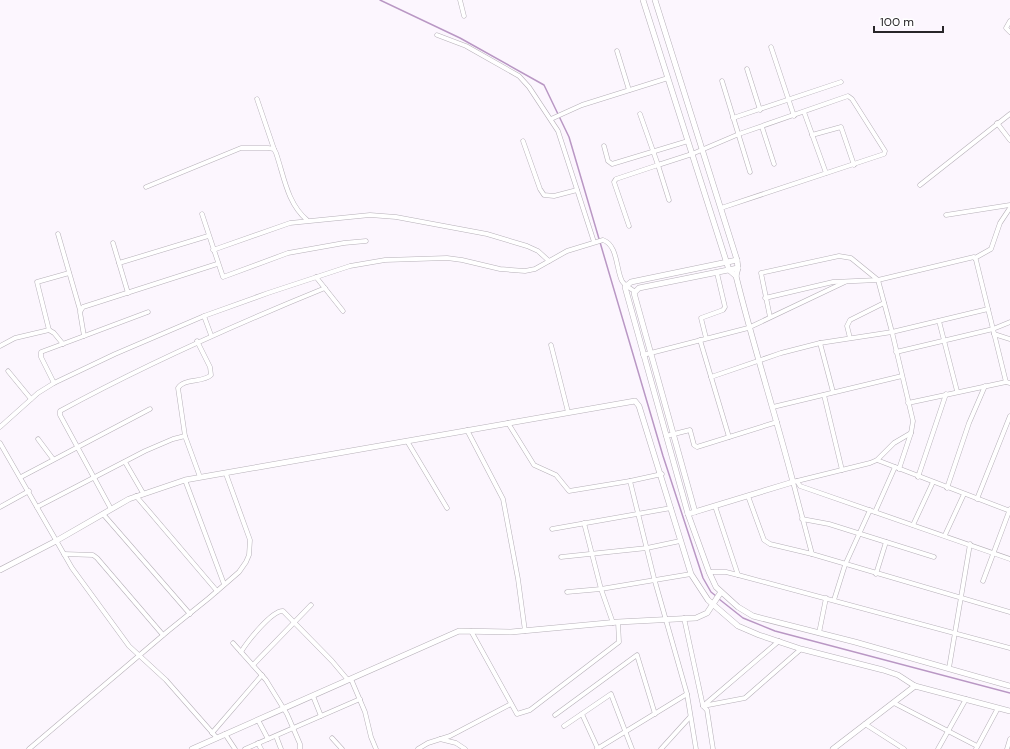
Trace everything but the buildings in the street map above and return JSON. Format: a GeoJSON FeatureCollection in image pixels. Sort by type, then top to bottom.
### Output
{"type":"FeatureCollection","features":[{"type":"Feature","properties":{"kind":"street"},"geometry":{"type":"LineString","coordinates":[[460,0],[464,16]]}},
{"type":"Feature","properties":{"kind":"street"},"geometry":{"type":"LineString","coordinates":[[643,0],[729,270],[736,276]]}},
{"type":"Feature","properties":{"kind":"street"},"geometry":{"type":"LineString","coordinates":[[655,0],[737,260],[738,268],[736,276],[748,328],[795,481],[802,519],[812,554]]}},
{"type":"Feature","properties":{"kind":"street"},"geometry":{"type":"LineString","coordinates":[[1010,21],[1006,28],[1010,32]]}},
{"type":"Feature","properties":{"kind":"street"},"geometry":{"type":"LineString","coordinates":[[654,33],[665,30]]}},
{"type":"Feature","properties":{"kind":"street"},"geometry":{"type":"LineString","coordinates":[[438,35],[466,46],[519,76],[529,87],[558,131],[577,190],[598,241]]}},
{"type":"Feature","properties":{"kind":"street"},"geometry":{"type":"LineString","coordinates":[[771,46],[794,116]]}},
{"type":"Feature","properties":{"kind":"street"},"geometry":{"type":"LineString","coordinates":[[617,51],[629,90]]}},
{"type":"Feature","properties":{"kind":"street"},"geometry":{"type":"LineString","coordinates":[[747,69],[760,110]]}},
{"type":"Feature","properties":{"kind":"street"},"geometry":{"type":"LineString","coordinates":[[551,119],[564,112],[668,78]]}},
{"type":"Feature","properties":{"kind":"street"},"geometry":{"type":"LineString","coordinates":[[722,81],[750,172]]}},
{"type":"Feature","properties":{"kind":"street"},"geometry":{"type":"LineString","coordinates":[[733,118],[841,82]]}},
{"type":"Feature","properties":{"kind":"street"},"geometry":{"type":"LineString","coordinates":[[629,226],[614,182],[616,179],[692,154],[739,134],[794,116],[844,97],[850,97],[885,152],[854,165],[721,208]]}},
{"type":"Feature","properties":{"kind":"street"},"geometry":{"type":"LineString","coordinates":[[257,99],[292,204],[297,212],[306,220]]}},
{"type":"Feature","properties":{"kind":"street"},"geometry":{"type":"LineString","coordinates":[[804,112],[826,173]]}},
{"type":"Feature","properties":{"kind":"street"},"geometry":{"type":"LineString","coordinates":[[640,114],[669,200]]}},
{"type":"Feature","properties":{"kind":"street"},"geometry":{"type":"LineString","coordinates":[[920,185],[1010,114]]}},
{"type":"Feature","properties":{"kind":"street"},"geometry":{"type":"LineString","coordinates":[[997,123],[1010,140]]}},
{"type":"Feature","properties":{"kind":"street"},"geometry":{"type":"LineString","coordinates":[[762,127],[774,164]]}},
{"type":"Feature","properties":{"kind":"street"},"geometry":{"type":"LineString","coordinates":[[812,135],[841,127],[854,165]]}},
{"type":"Feature","properties":{"kind":"street"},"geometry":{"type":"LineString","coordinates":[[523,141],[540,189],[544,195],[554,196],[577,190]]}},
{"type":"Feature","properties":{"kind":"street"},"geometry":{"type":"LineString","coordinates":[[604,146],[608,161],[612,164],[688,141]]}},
{"type":"Feature","properties":{"kind":"street"},"geometry":{"type":"LineString","coordinates":[[146,187],[241,148],[274,149]]}},
{"type":"Feature","properties":{"kind":"street"},"geometry":{"type":"LineString","coordinates":[[946,214],[1010,206]]}},
{"type":"Feature","properties":{"kind":"street"},"geometry":{"type":"LineString","coordinates":[[765,298],[820,284],[849,280],[878,280],[971,257],[976,258],[991,249],[1000,223],[1010,206]]}},
{"type":"Feature","properties":{"kind":"street"},"geometry":{"type":"LineString","coordinates":[[202,214],[221,276],[225,277],[288,253],[344,243],[366,241]]}},
{"type":"Feature","properties":{"kind":"street"},"geometry":{"type":"LineString","coordinates":[[213,250],[290,223],[370,214],[396,217],[487,234],[527,246],[538,251],[549,261]]}},
{"type":"Feature","properties":{"kind":"street"},"geometry":{"type":"LineString","coordinates":[[58,234],[80,310],[84,336]]}},
{"type":"Feature","properties":{"kind":"street"},"geometry":{"type":"LineString","coordinates":[[119,263],[208,236]]}},
{"type":"Feature","properties":{"kind":"street"},"geometry":{"type":"LineString","coordinates":[[0,426],[31,399],[54,383],[204,316],[316,277],[356,265],[385,260],[454,258],[514,271],[534,269],[566,251],[598,241],[607,241],[613,250],[622,280],[626,286],[634,291]]}},
{"type":"Feature","properties":{"kind":"street"},"geometry":{"type":"LineString","coordinates":[[113,243],[128,293]]}},
{"type":"Feature","properties":{"kind":"street"},"geometry":{"type":"LineString","coordinates":[[770,317],[761,274],[839,256],[851,258],[878,280],[914,425],[897,468],[859,533],[845,565],[834,600]]}},
{"type":"Feature","properties":{"kind":"street"},"geometry":{"type":"LineString","coordinates":[[908,404],[946,394],[1008,383],[993,332],[976,258]]}},
{"type":"Feature","properties":{"kind":"street"},"geometry":{"type":"LineString","coordinates":[[626,286],[631,282],[737,260]]}},
{"type":"Feature","properties":{"kind":"street"},"geometry":{"type":"LineString","coordinates":[[80,310],[83,307],[217,264]]}},
{"type":"Feature","properties":{"kind":"street"},"geometry":{"type":"LineString","coordinates":[[634,291],[639,288],[738,268]]}},
{"type":"Feature","properties":{"kind":"street"},"geometry":{"type":"LineString","coordinates":[[63,344],[54,333],[49,330],[37,282],[69,273]]}},
{"type":"Feature","properties":{"kind":"street"},"geometry":{"type":"LineString","coordinates":[[706,338],[701,318],[722,310],[725,307],[717,273]]}},
{"type":"Feature","properties":{"kind":"street"},"geometry":{"type":"LineString","coordinates":[[316,277],[343,311]]}},
{"type":"Feature","properties":{"kind":"street"},"geometry":{"type":"LineString","coordinates":[[643,355],[748,328],[849,280]]}},
{"type":"Feature","properties":{"kind":"street"},"geometry":{"type":"LineString","coordinates":[[626,286],[626,292],[643,355],[688,514],[708,572],[716,587],[738,607],[753,616],[949,668],[1010,686]]}},
{"type":"Feature","properties":{"kind":"street"},"geometry":{"type":"LineString","coordinates":[[111,509],[60,415],[60,411],[108,384],[198,341],[325,288]]}},
{"type":"Feature","properties":{"kind":"street"},"geometry":{"type":"LineString","coordinates":[[634,291],[649,353],[695,512]]}},
{"type":"Feature","properties":{"kind":"street"},"geometry":{"type":"LineString","coordinates":[[850,338],[847,326],[850,320],[884,303]]}},
{"type":"Feature","properties":{"kind":"street"},"geometry":{"type":"LineString","coordinates":[[711,377],[759,360],[820,343],[892,332],[988,310]]}},
{"type":"Feature","properties":{"kind":"street"},"geometry":{"type":"LineString","coordinates":[[54,383],[40,354],[43,350],[148,312]]}},
{"type":"Feature","properties":{"kind":"street"},"geometry":{"type":"LineString","coordinates":[[204,316],[211,335]]}},
{"type":"Feature","properties":{"kind":"street"},"geometry":{"type":"LineString","coordinates":[[938,321],[957,392]]}},
{"type":"Feature","properties":{"kind":"street"},"geometry":{"type":"LineString","coordinates":[[896,352],[943,340],[993,332],[1010,322]]}},
{"type":"Feature","properties":{"kind":"street"},"geometry":{"type":"LineString","coordinates":[[0,346],[15,338],[49,330]]}},
{"type":"Feature","properties":{"kind":"street"},"geometry":{"type":"LineString","coordinates":[[993,332],[1010,339]]}},
{"type":"Feature","properties":{"kind":"street"},"geometry":{"type":"LineString","coordinates":[[700,340],[729,437]]}},
{"type":"Feature","properties":{"kind":"street"},"geometry":{"type":"LineString","coordinates":[[198,341],[210,367],[211,375],[207,378],[179,385],[185,436],[200,477]]}},
{"type":"Feature","properties":{"kind":"street"},"geometry":{"type":"LineString","coordinates":[[820,343],[833,392]]}},
{"type":"Feature","properties":{"kind":"street"},"geometry":{"type":"LineString","coordinates":[[551,345],[568,412]]}},
{"type":"Feature","properties":{"kind":"street"},"geometry":{"type":"LineString","coordinates":[[8,372],[31,399]]}},
{"type":"Feature","properties":{"kind":"street"},"geometry":{"type":"LineString","coordinates":[[773,407],[902,376]]}},
{"type":"Feature","properties":{"kind":"street"},"geometry":{"type":"LineString","coordinates":[[947,488],[968,424],[985,386]]}},
{"type":"Feature","properties":{"kind":"street"},"geometry":{"type":"LineString","coordinates":[[918,477],[946,394]]}},
{"type":"Feature","properties":{"kind":"street"},"geometry":{"type":"LineString","coordinates":[[824,395],[842,470]]}},
{"type":"Feature","properties":{"kind":"street"},"geometry":{"type":"LineString","coordinates":[[0,570],[56,541],[136,496],[185,480],[226,474],[628,401],[638,402],[662,474],[680,541],[691,574],[704,594],[713,604],[738,626],[801,649],[898,675],[916,686],[1010,710]]}},
{"type":"Feature","properties":{"kind":"street"},"geometry":{"type":"LineString","coordinates":[[21,476],[150,409]]}},
{"type":"Feature","properties":{"kind":"street"},"geometry":{"type":"LineString","coordinates":[[977,499],[1010,416]]}},
{"type":"Feature","properties":{"kind":"street"},"geometry":{"type":"LineString","coordinates":[[666,436],[690,430],[694,445],[697,447],[778,422]]}},
{"type":"Feature","properties":{"kind":"street"},"geometry":{"type":"LineString","coordinates":[[508,423],[534,465],[556,475],[569,491],[662,474]]}},
{"type":"Feature","properties":{"kind":"street"},"geometry":{"type":"LineString","coordinates":[[467,430],[503,499],[518,579],[525,631]]}},
{"type":"Feature","properties":{"kind":"street"},"geometry":{"type":"LineString","coordinates":[[688,514],[795,481],[876,460],[894,443],[912,433]]}},
{"type":"Feature","properties":{"kind":"street"},"geometry":{"type":"LineString","coordinates":[[37,507],[166,442],[185,436]]}},
{"type":"Feature","properties":{"kind":"street"},"geometry":{"type":"LineString","coordinates":[[38,439],[53,459]]}},
{"type":"Feature","properties":{"kind":"street"},"geometry":{"type":"LineString","coordinates":[[407,441],[447,508]]}},
{"type":"Feature","properties":{"kind":"street"},"geometry":{"type":"LineString","coordinates":[[0,443],[21,476],[64,554],[129,646],[166,680],[216,738]]}},
{"type":"Feature","properties":{"kind":"street"},"geometry":{"type":"LineString","coordinates":[[876,460],[947,488],[1010,510],[983,581]]}},
{"type":"Feature","properties":{"kind":"street"},"geometry":{"type":"LineString","coordinates":[[125,462],[143,494]]}},
{"type":"Feature","properties":{"kind":"street"},"geometry":{"type":"LineString","coordinates":[[29,749],[138,655],[190,614],[239,572],[246,562],[250,547],[248,533],[226,474]]}},
{"type":"Feature","properties":{"kind":"street"},"geometry":{"type":"LineString","coordinates":[[185,480],[224,584]]}},
{"type":"Feature","properties":{"kind":"street"},"geometry":{"type":"LineString","coordinates":[[630,480],[654,578],[667,619],[687,694],[696,749]]}},
{"type":"Feature","properties":{"kind":"street"},"geometry":{"type":"LineString","coordinates":[[795,481],[800,486],[1010,559]]}},
{"type":"Feature","properties":{"kind":"street"},"geometry":{"type":"LineString","coordinates":[[913,525],[933,482]]}},
{"type":"Feature","properties":{"kind":"street"},"geometry":{"type":"LineString","coordinates":[[0,507],[29,491]]}},
{"type":"Feature","properties":{"kind":"street"},"geometry":{"type":"LineString","coordinates":[[945,536],[964,494]]}},
{"type":"Feature","properties":{"kind":"street"},"geometry":{"type":"LineString","coordinates":[[136,496],[216,591]]}},
{"type":"Feature","properties":{"kind":"street"},"geometry":{"type":"LineString","coordinates":[[748,496],[766,542],[1010,612]]}},
{"type":"Feature","properties":{"kind":"street"},"geometry":{"type":"LineString","coordinates":[[715,506],[738,575]]}},
{"type":"Feature","properties":{"kind":"street"},"geometry":{"type":"LineString","coordinates":[[552,529],[671,508]]}},
{"type":"Feature","properties":{"kind":"street"},"geometry":{"type":"LineString","coordinates":[[103,514],[190,614]]}},
{"type":"Feature","properties":{"kind":"street"},"geometry":{"type":"LineString","coordinates":[[802,519],[829,524],[934,556]]}},
{"type":"Feature","properties":{"kind":"street"},"geometry":{"type":"LineString","coordinates":[[471,631],[517,714],[530,710],[619,642],[616,622],[601,589],[584,523]]}},
{"type":"Feature","properties":{"kind":"street"},"geometry":{"type":"LineString","coordinates":[[561,557],[647,548],[680,541]]}},
{"type":"Feature","properties":{"kind":"street"},"geometry":{"type":"LineString","coordinates":[[876,574],[886,542]]}},
{"type":"Feature","properties":{"kind":"street"},"geometry":{"type":"LineString","coordinates":[[949,668],[970,544]]}},
{"type":"Feature","properties":{"kind":"street"},"geometry":{"type":"LineString","coordinates":[[64,554],[93,556],[98,558],[163,635]]}},
{"type":"Feature","properties":{"kind":"street"},"geometry":{"type":"LineString","coordinates":[[708,572],[722,572],[738,575],[1010,648]]}},
{"type":"Feature","properties":{"kind":"street"},"geometry":{"type":"LineString","coordinates":[[567,592],[601,589],[654,578],[691,574]]}},
{"type":"Feature","properties":{"kind":"street"},"geometry":{"type":"LineString","coordinates":[[192,749],[460,631],[525,631],[616,622],[701,617],[707,612],[721,592]]}},
{"type":"Feature","properties":{"kind":"street"},"geometry":{"type":"LineString","coordinates":[[819,634],[826,598]]}},
{"type":"Feature","properties":{"kind":"street"},"geometry":{"type":"LineString","coordinates":[[253,665],[311,605]]}},
{"type":"Feature","properties":{"kind":"street"},"geometry":{"type":"LineString","coordinates":[[241,652],[254,634],[280,610],[287,614],[350,679],[360,699],[376,749]]}},
{"type":"Feature","properties":{"kind":"street"},"geometry":{"type":"LineString","coordinates":[[684,618],[703,706],[707,710],[713,749]]}},
{"type":"Feature","properties":{"kind":"street"},"geometry":{"type":"LineString","coordinates":[[703,706],[779,641]]}},
{"type":"Feature","properties":{"kind":"street"},"geometry":{"type":"LineString","coordinates":[[233,643],[262,675],[284,708],[300,744],[300,749]]}},
{"type":"Feature","properties":{"kind":"street"},"geometry":{"type":"LineString","coordinates":[[703,706],[745,698],[801,649]]}},
{"type":"Feature","properties":{"kind":"street"},"geometry":{"type":"LineString","coordinates":[[555,715],[637,655],[654,714]]}},
{"type":"Feature","properties":{"kind":"street"},"geometry":{"type":"LineString","coordinates":[[212,733],[262,675]]}},
{"type":"Feature","properties":{"kind":"street"},"geometry":{"type":"LineString","coordinates":[[833,749],[916,686]]}},
{"type":"Feature","properties":{"kind":"street"},"geometry":{"type":"LineString","coordinates":[[564,726],[611,694],[632,749]]}},
{"type":"Feature","properties":{"kind":"street"},"geometry":{"type":"LineString","coordinates":[[582,714],[598,749],[625,730],[687,694]]}},
{"type":"Feature","properties":{"kind":"street"},"geometry":{"type":"LineString","coordinates":[[313,696],[321,716]]}},
{"type":"Feature","properties":{"kind":"street"},"geometry":{"type":"LineString","coordinates":[[246,749],[360,699]]}},
{"type":"Feature","properties":{"kind":"street"},"geometry":{"type":"LineString","coordinates":[[938,749],[966,699]]}},
{"type":"Feature","properties":{"kind":"street"},"geometry":{"type":"LineString","coordinates":[[894,703],[976,747],[998,708]]}},
{"type":"Feature","properties":{"kind":"street"},"geometry":{"type":"LineString","coordinates":[[418,749],[512,704]]}},
{"type":"Feature","properties":{"kind":"street"},"geometry":{"type":"LineString","coordinates":[[661,749],[690,717]]}},
{"type":"Feature","properties":{"kind":"street"},"geometry":{"type":"LineString","coordinates":[[258,720],[268,739]]}},
{"type":"Feature","properties":{"kind":"street"},"geometry":{"type":"LineString","coordinates":[[865,724],[901,748]]}},
{"type":"Feature","properties":{"kind":"street"},"geometry":{"type":"LineString","coordinates":[[225,734],[235,749]]}},
{"type":"Feature","properties":{"kind":"street"},"geometry":{"type":"LineString","coordinates":[[276,736],[281,749]]}},
{"type":"Feature","properties":{"kind":"street"},"geometry":{"type":"LineString","coordinates":[[332,738],[342,749]]}},
{"type":"Feature","properties":{"kind":"street"},"geometry":{"type":"LineString","coordinates":[[1007,749],[1010,738]]}},
{"type":"Feature","properties":{"kind":"street"},"geometry":{"type":"LineString","coordinates":[[440,739],[456,742],[465,749]]}},
{"type":"Feature","properties":{"kind":"street"},"geometry":{"type":"LineString","coordinates":[[258,743],[261,749]]}},
{"type":"Feature","properties":{"kind":"waterway"},"geometry":{"type":"LineString","coordinates":[[380,0],[460,38],[544,85],[569,137],[663,456],[703,578],[711,592],[716,596]]}},
{"type":"Feature","properties":{"kind":"waterway"},"geometry":{"type":"LineString","coordinates":[[719,599],[743,618],[775,631],[1010,693]]}}]}
